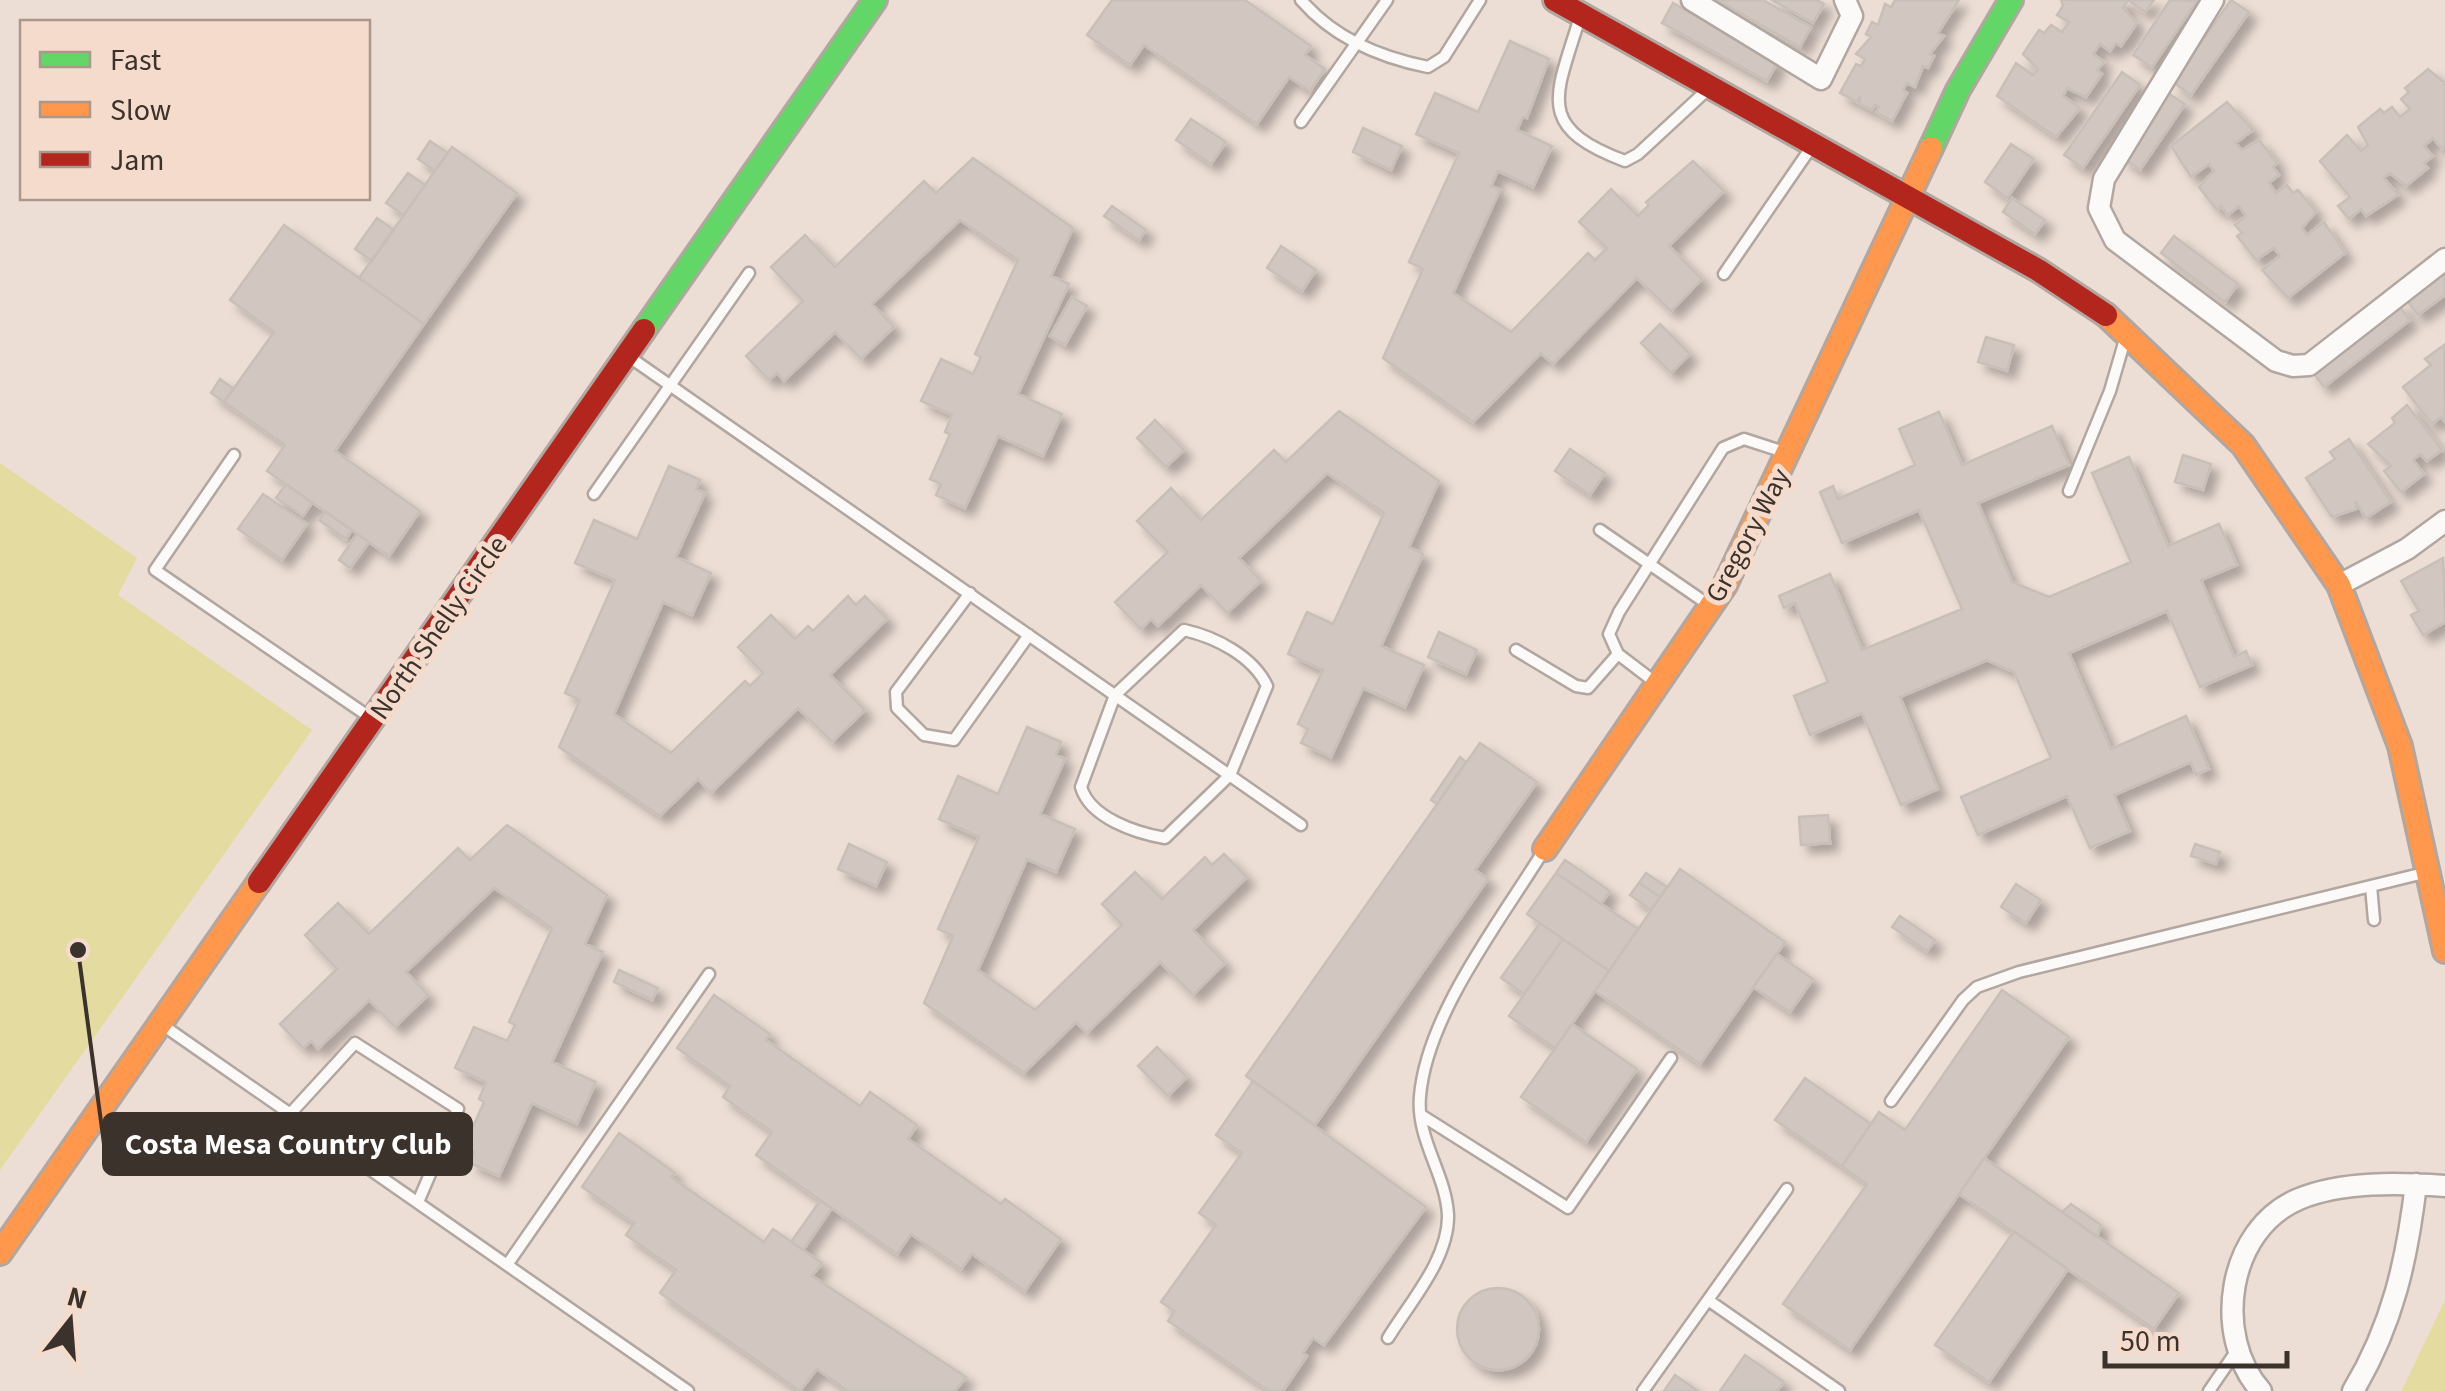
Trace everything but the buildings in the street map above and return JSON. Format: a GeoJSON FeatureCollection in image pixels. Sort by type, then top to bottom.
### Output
{"type":"FeatureCollection","features":[{"type":"Feature","properties":{"kind":"street","name":"North Shelly Circle"},"geometry":{"type":"LineString","coordinates":[[0,1253],[875,0]]}},
{"type":"Feature","properties":{"kind":"street"},"geometry":{"type":"LineString","coordinates":[[1555,0],[2038,270],[2128,330],[2243,444],[2339,585],[2400,746],[2445,950]]}},
{"type":"Feature","properties":{"kind":"street"},"geometry":{"type":"LineString","coordinates":[[1692,0],[1821,79],[1852,16],[1845,0]]}},
{"type":"Feature","properties":{"kind":"street","name":"Gregory Way"},"geometry":{"type":"LineString","coordinates":[[1545,849],[1710,606],[1790,454],[1958,90],[2011,0]]}},
{"type":"Feature","properties":{"kind":"street"},"geometry":{"type":"LineString","coordinates":[[2213,0],[2104,179],[2099,208],[2115,240],[2276,361],[2293,366],[2309,364],[2445,259]]}},
{"type":"Feature","properties":{"kind":"street"},"geometry":{"type":"LineString","coordinates":[[2339,585],[2407,549],[2445,521]]}},
{"type":"Feature","properties":{"kind":"street"},"geometry":{"type":"LineString","coordinates":[[2353,1391],[2378,1349],[2406,1266],[2416,1184]]}},
{"type":"Feature","properties":{"kind":"street"},"geometry":{"type":"LineString","coordinates":[[2261,1391],[2238,1349],[2230,1318],[2233,1290],[2254,1239],[2274,1216],[2298,1200],[2341,1188],[2445,1186]]}},
{"type":"Feature","properties":{"kind":"lane"},"geometry":{"type":"LineString","coordinates":[[1301,0],[1324,26],[1390,59],[1428,67],[1444,56],[1480,0]]}},
{"type":"Feature","properties":{"kind":"lane"},"geometry":{"type":"LineString","coordinates":[[1301,122],[1386,0]]}},
{"type":"Feature","properties":{"kind":"lane"},"geometry":{"type":"LineString","coordinates":[[1580,14],[1558,90],[1560,115],[1564,127],[1604,153],[1625,160],[1638,154],[1711,87]]}},
{"type":"Feature","properties":{"kind":"lane"},"geometry":{"type":"LineString","coordinates":[[1724,274],[1813,144]]}},
{"type":"Feature","properties":{"kind":"lane"},"geometry":{"type":"LineString","coordinates":[[594,494],[748,273]]}},
{"type":"Feature","properties":{"kind":"lane"},"geometry":{"type":"LineString","coordinates":[[2069,491],[2110,391],[2128,330]]}},
{"type":"Feature","properties":{"kind":"lane"},"geometry":{"type":"LineString","coordinates":[[627,355],[1300,825]]}},
{"type":"Feature","properties":{"kind":"lane"},"geometry":{"type":"LineString","coordinates":[[1657,684],[1618,654],[1608,634],[1723,448],[1744,440],[1790,454]]}},
{"type":"Feature","properties":{"kind":"lane"},"geometry":{"type":"LineString","coordinates":[[234,454],[155,570],[373,719]]}},
{"type":"Feature","properties":{"kind":"lane"},"geometry":{"type":"LineString","coordinates":[[1600,530],[1710,606]]}},
{"type":"Feature","properties":{"kind":"lane"},"geometry":{"type":"LineString","coordinates":[[970,593],[896,692],[897,708],[924,734],[954,740],[1029,635]]}},
{"type":"Feature","properties":{"kind":"lane"},"geometry":{"type":"LineString","coordinates":[[1188,630],[1222,643],[1251,665],[1267,686],[1230,776],[1164,838],[1139,834],[1102,813],[1080,787],[1115,695],[1178,632],[1188,630]]}},
{"type":"Feature","properties":{"kind":"lane"},"geometry":{"type":"LineString","coordinates":[[1516,650],[1576,686],[1588,688],[1618,654]]}},
{"type":"Feature","properties":{"kind":"lane"},"geometry":{"type":"LineString","coordinates":[[1388,1338],[1444,1247],[1448,1213],[1422,1132],[1428,1058],[1456,993],[1545,849]]}},
{"type":"Feature","properties":{"kind":"lane"},"geometry":{"type":"LineString","coordinates":[[1891,1100],[1977,987],[2019,972],[2428,872]]}},
{"type":"Feature","properties":{"kind":"lane"},"geometry":{"type":"LineString","coordinates":[[2372,886],[2374,920]]}},
{"type":"Feature","properties":{"kind":"lane"},"geometry":{"type":"LineString","coordinates":[[508,1265],[708,974]]}},
{"type":"Feature","properties":{"kind":"lane"},"geometry":{"type":"LineString","coordinates":[[160,1023],[688,1391]]}},
{"type":"Feature","properties":{"kind":"lane"},"geometry":{"type":"LineString","coordinates":[[290,1114],[355,1044],[458,1109],[418,1202]]}},
{"type":"Feature","properties":{"kind":"lane"},"geometry":{"type":"LineString","coordinates":[[1421,1115],[1568,1208],[1671,1058]]}},
{"type":"Feature","properties":{"kind":"lane"},"geometry":{"type":"LineString","coordinates":[[1643,1391],[1787,1188]]}},
{"type":"Feature","properties":{"kind":"lane"},"geometry":{"type":"LineString","coordinates":[[1708,1300],[1839,1391]]}},
{"type":"Feature","properties":{"kind":"lane"},"geometry":{"type":"LineString","coordinates":[[2209,1391],[2238,1349]]}},
{"type":"Feature","properties":{"kind":"shaded area"},"geometry":{"type":"Polygon","coordinates":[[[0,463],[137,558],[118,595],[312,730],[0,1170],[0,463]]]}},
{"type":"Feature","properties":{"kind":"shaded area"},"geometry":{"type":"Polygon","coordinates":[[[2445,1300],[2445,1391],[2402,1391],[2402,1390],[2445,1300]]]}},
{"type":"Feature","properties":{"kind":"traffic: fast"},"geometry":{"type":"LineString","coordinates":[[644,330],[875,0]]}},
{"type":"Feature","properties":{"kind":"traffic: fast"},"geometry":{"type":"LineString","coordinates":[[1931,148],[1958,90],[2011,0]]}},
{"type":"Feature","properties":{"kind":"traffic: slow"},"geometry":{"type":"LineString","coordinates":[[1545,849],[1725,585],[1931,148]]}},
{"type":"Feature","properties":{"kind":"traffic: slow"},"geometry":{"type":"LineString","coordinates":[[2106,315],[2243,445],[2339,585],[2400,746],[2445,951]]}},
{"type":"Feature","properties":{"kind":"traffic: slow"},"geometry":{"type":"LineString","coordinates":[[0,1253],[259,882]]}},
{"type":"Feature","properties":{"kind":"traffic: jam"},"geometry":{"type":"LineString","coordinates":[[1555,0],[2038,270],[2106,315]]}},
{"type":"Feature","properties":{"kind":"traffic: jam"},"geometry":{"type":"LineString","coordinates":[[259,882],[644,330]]}},
{"type":"Feature","properties":{"kind":"place","name":"Costa Mesa Country Club"},"geometry":{"type":"Point","coordinates":[78,950]}}]}
